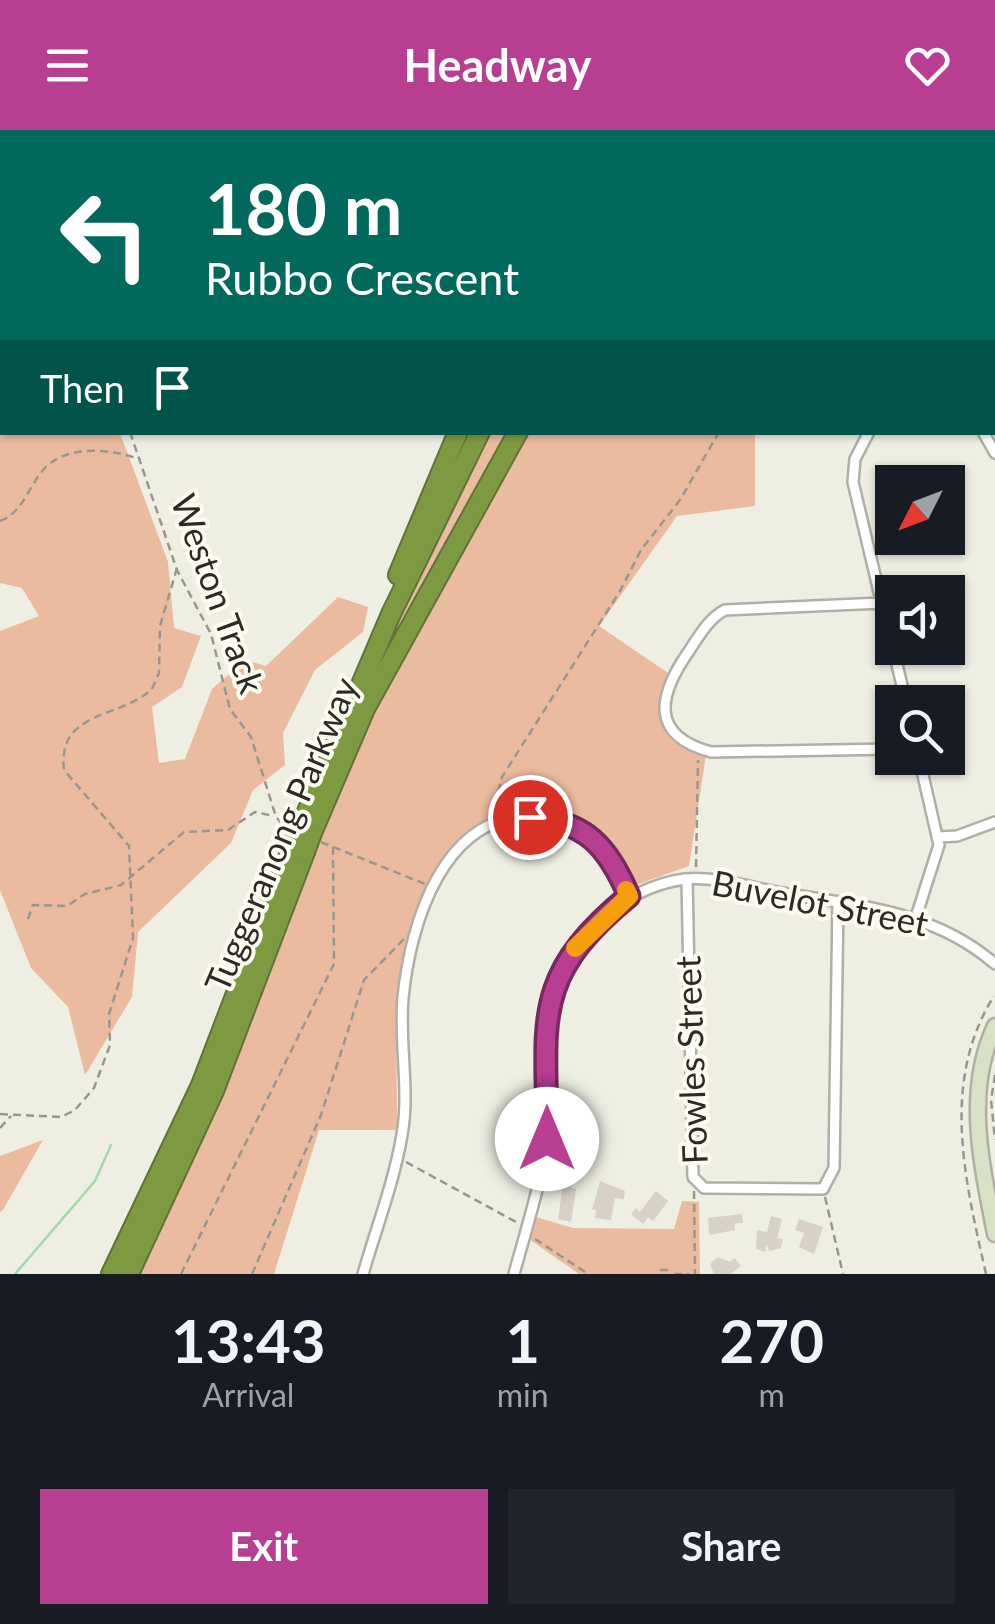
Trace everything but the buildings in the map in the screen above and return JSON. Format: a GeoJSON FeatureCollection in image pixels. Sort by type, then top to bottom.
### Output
{"type":"FeatureCollection","features":[{"type":"Feature","properties":{"kind":"highway"},"geometry":{"type":"LineString","coordinates":[[354,698],[382,610],[457,435]]}},
{"type":"Feature","properties":{"kind":"highway","name":"Tuggeranong Parkway"},"geometry":{"type":"LineString","coordinates":[[130,1274],[214,1091],[354,698],[479,435]]}},
{"type":"Feature","properties":{"kind":"highway","name":"Tuggeranong Parkway"},"geometry":{"type":"LineString","coordinates":[[112,1274],[194,1101],[304,839],[365,709],[516,435]]}},
{"type":"Feature","properties":{"kind":"highway"},"geometry":{"type":"LineString","coordinates":[[428,596],[526,435]]}},
{"type":"Feature","properties":{"kind":"street"},"geometry":{"type":"LineString","coordinates":[[867,435],[855,459],[852,482],[875,575]]}},
{"type":"Feature","properties":{"kind":"street"},"geometry":{"type":"LineString","coordinates":[[875,603],[743,606],[718,614],[670,678],[664,693],[670,726],[699,748],[875,749]]}},
{"type":"Feature","properties":{"kind":"street"},"geometry":{"type":"LineString","coordinates":[[916,917],[938,837],[923,775]]}},
{"type":"Feature","properties":{"kind":"street"},"geometry":{"type":"LineString","coordinates":[[363,1274],[403,1133],[404,998],[417,929],[431,886],[460,846],[490,825],[530,817],[560,819],[596,841],[616,868],[629,896]]}},
{"type":"Feature","properties":{"kind":"street"},"geometry":{"type":"LineString","coordinates":[[938,837],[957,836],[995,822]]}},
{"type":"Feature","properties":{"kind":"street","name":"Buvelot Street"},"geometry":{"type":"LineString","coordinates":[[514,1274],[547,1139],[547,1010],[564,960],[600,920],[629,896],[686,876],[838,902],[916,917],[953,933],[995,964]]}},
{"type":"Feature","properties":{"kind":"street","name":"Fowles Street"},"geometry":{"type":"LineString","coordinates":[[686,876],[694,1180],[704,1188],[823,1189]]}},
{"type":"Feature","properties":{"kind":"street"},"geometry":{"type":"LineString","coordinates":[[823,1189],[834,1168],[838,902]]}},
{"type":"Feature","properties":{"kind":"street"},"geometry":{"type":"LineString","coordinates":[[995,1026],[977,1109],[995,1234]]}},
{"type":"Feature","properties":{"kind":"path","name":"Weston Track"},"geometry":{"type":"LineString","coordinates":[[131,435],[177,568],[212,634],[230,709],[251,737],[276,817],[280,826],[304,839]]}},
{"type":"Feature","properties":{"kind":"path"},"geometry":{"type":"LineString","coordinates":[[490,825],[502,777],[620,591],[640,550],[680,500],[717,435]]}},
{"type":"Feature","properties":{"kind":"path"},"geometry":{"type":"LineString","coordinates":[[0,521],[19,509],[46,467],[55,461],[80,453],[118,450],[142,460]]}},
{"type":"Feature","properties":{"kind":"path"},"geometry":{"type":"LineString","coordinates":[[0,1114],[61,1117],[75,1110],[94,1088],[110,1045],[109,1014],[133,938],[128,846],[73,784],[64,770],[64,750],[69,736],[86,720],[152,689],[160,673],[160,626],[177,568]]}},
{"type":"Feature","properties":{"kind":"path"},"geometry":{"type":"LineString","coordinates":[[696,871],[699,748]]}},
{"type":"Feature","properties":{"kind":"path"},"geometry":{"type":"LineString","coordinates":[[28,918],[32,905],[68,906],[132,877],[184,832],[228,830],[255,812],[276,817]]}},
{"type":"Feature","properties":{"kind":"path"},"geometry":{"type":"LineString","coordinates":[[304,839],[431,886]]}},
{"type":"Feature","properties":{"kind":"path"},"geometry":{"type":"LineString","coordinates":[[181,1274],[334,964],[333,847]]}},
{"type":"Feature","properties":{"kind":"path"},"geometry":{"type":"LineString","coordinates":[[686,876],[696,871],[709,872]]}},
{"type":"Feature","properties":{"kind":"path"},"geometry":{"type":"LineString","coordinates":[[252,1274],[321,1115],[364,980],[417,929]]}},
{"type":"Feature","properties":{"kind":"path"},"geometry":{"type":"LineString","coordinates":[[995,1076],[991,1100],[995,1140]]}},
{"type":"Feature","properties":{"kind":"path"},"geometry":{"type":"LineString","coordinates":[[0,1128],[12,1115]]}},
{"type":"Feature","properties":{"kind":"path"},"geometry":{"type":"LineString","coordinates":[[396,1156],[518,1223]]}},
{"type":"Feature","properties":{"kind":"path"},"geometry":{"type":"LineString","coordinates":[[694,1180],[695,1274]]}},
{"type":"Feature","properties":{"kind":"path"},"geometry":{"type":"LineString","coordinates":[[823,1189],[843,1274]]}},
{"type":"Feature","properties":{"kind":"path"},"geometry":{"type":"LineString","coordinates":[[525,1233],[588,1274]]}},
{"type":"Feature","properties":{"kind":"path"},"geometry":{"type":"LineString","coordinates":[[660,1270],[689,1274]]}},
{"type":"Feature","properties":{"kind":"shaded area"},"geometry":{"type":"Polygon","coordinates":[[[0,435],[121,435],[168,562],[174,628],[201,636],[182,687],[152,707],[159,763],[185,759],[212,689],[245,660],[266,666],[338,597],[368,607],[363,632],[315,670],[283,733],[285,765],[253,790],[231,843],[138,932],[132,997],[85,1075],[68,1007],[31,968],[0,890],[0,631],[39,616],[22,588],[0,583],[0,435]]]}},
{"type":"Feature","properties":{"kind":"shaded area"},"geometry":{"type":"Polygon","coordinates":[[[460,435],[755,435],[755,506],[677,516],[599,626],[671,675],[661,693],[674,742],[706,755],[689,866],[630,887],[614,860],[594,838],[569,823],[539,815],[502,819],[469,837],[441,864],[422,896],[409,932],[398,1013],[397,1130],[319,1130],[274,1274],[130,1274],[314,853],[372,705],[408,564],[460,435]]]}},
{"type":"Feature","properties":{"kind":"shaded area"},"geometry":{"type":"Polygon","coordinates":[[[43,1140],[3,1210],[0,1212],[0,1156],[43,1140]]]}},
{"type":"Feature","properties":{"kind":"shaded area"},"geometry":{"type":"Polygon","coordinates":[[[682,1201],[699,1202],[700,1274],[579,1274],[529,1239],[536,1217],[573,1228],[674,1229],[682,1201]]]}},
{"type":"Feature","properties":{"kind":"waterway"},"geometry":{"type":"LineString","coordinates":[[15,1274],[95,1181],[111,1145]]}},
{"type":"Feature","properties":{"kind":"slow traffic"},"geometry":{"type":"LineString","coordinates":[[575,948],[629,896],[626,890]]}},
{"type":"Feature","properties":{"kind":"route"},"geometry":{"type":"LineString","coordinates":[[530,817],[560,819],[596,841],[616,868],[629,896],[600,920],[564,960],[547,1010],[547,1139]]}}]}
